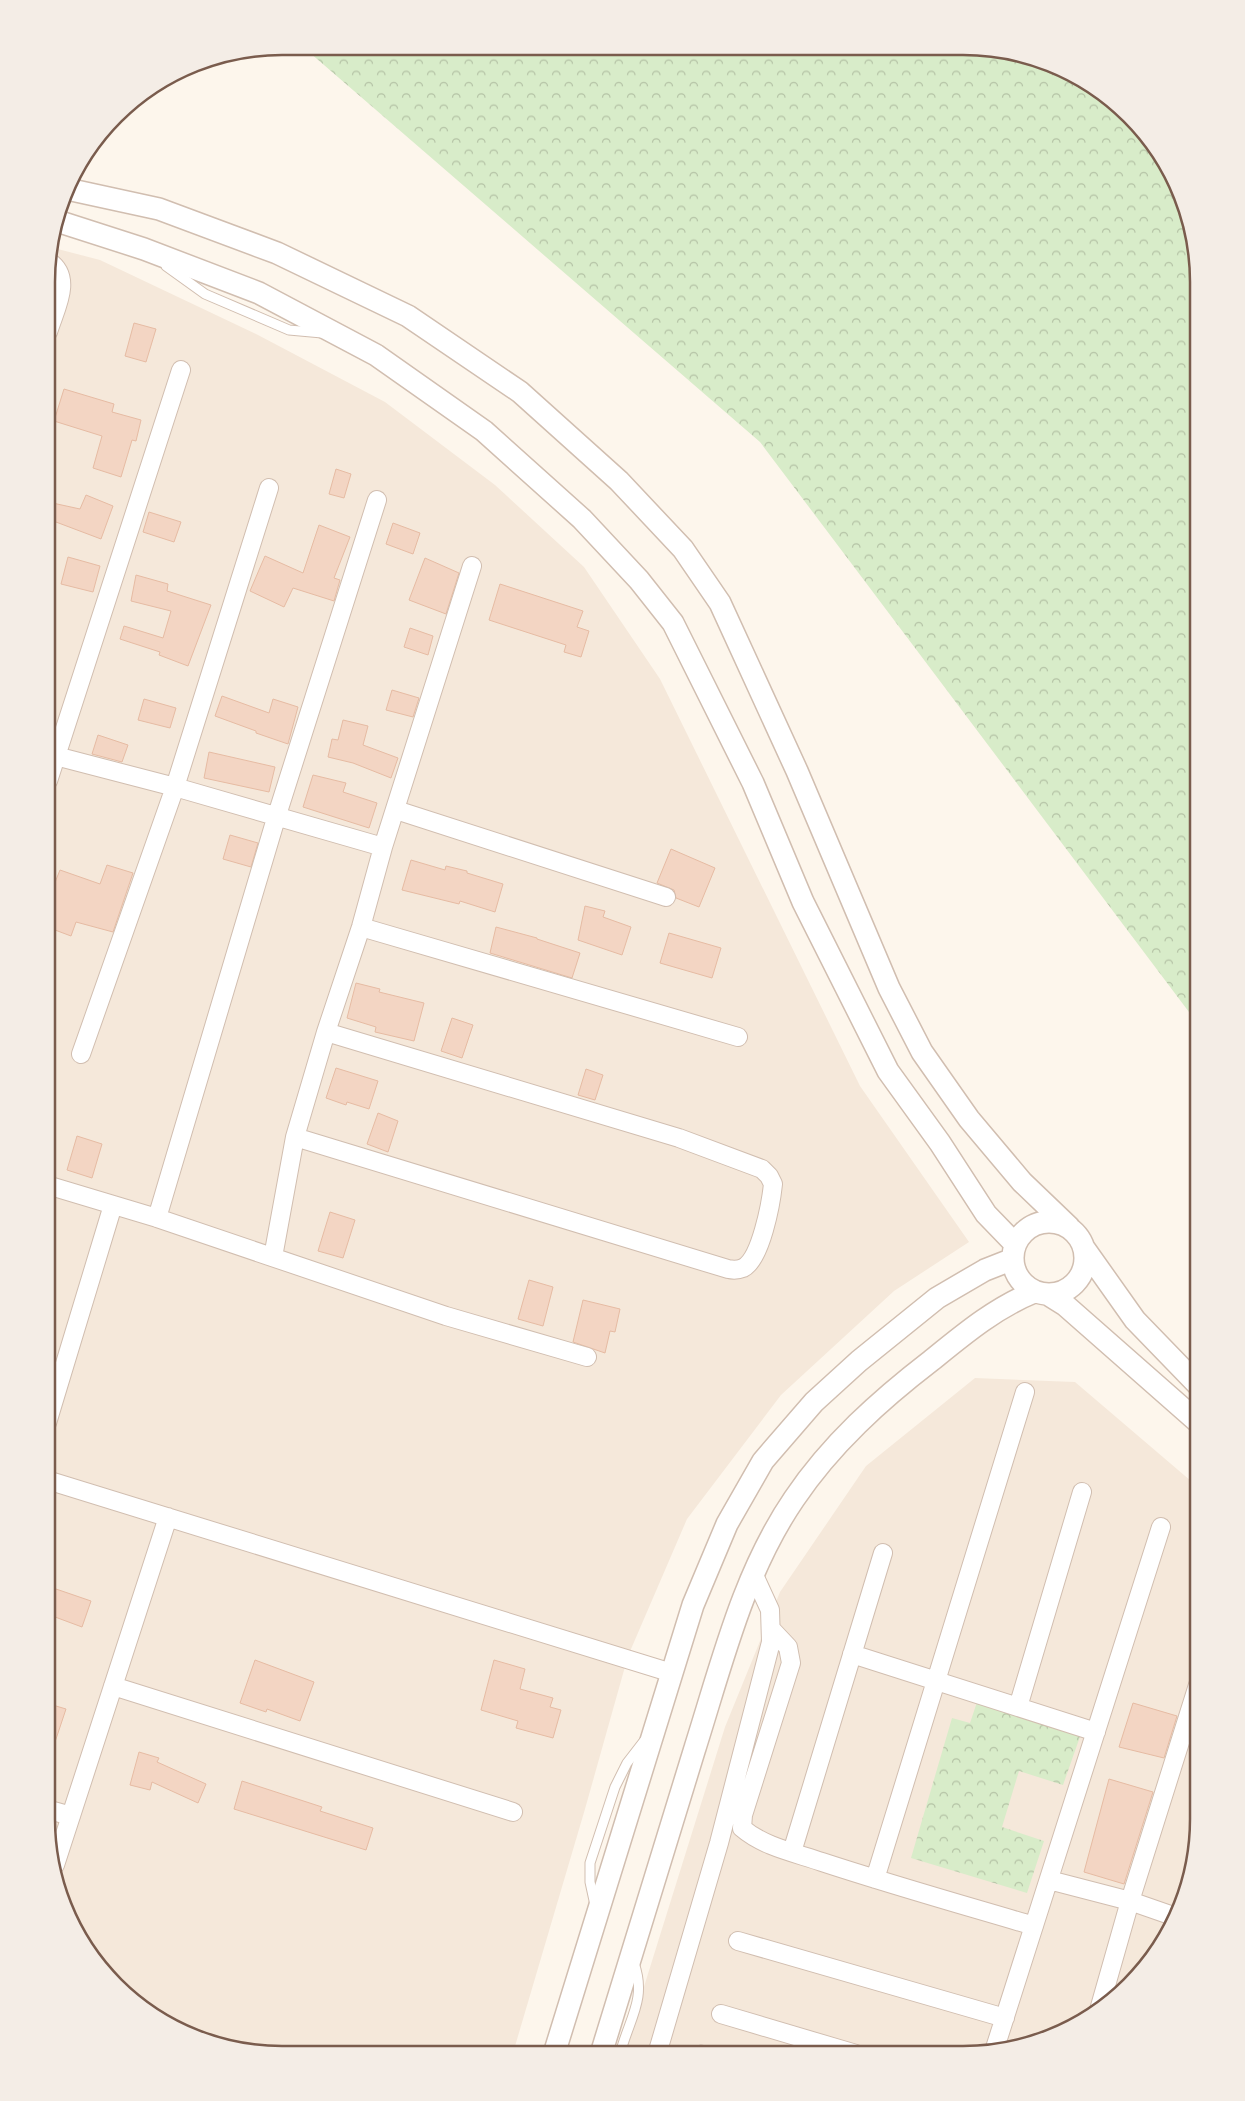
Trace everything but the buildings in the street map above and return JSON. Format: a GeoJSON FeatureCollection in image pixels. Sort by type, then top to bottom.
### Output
{"type":"FeatureCollection","features":[{"type":"Feature","properties":{"kind":"street"},"geometry":{"type":"LineString","coordinates":[[74,191],[159,209],[276,253],[408,316],[520,392],[619,481],[683,549],[720,603],[801,780],[888,988],[922,1052],[969,1119],[1022,1182],[1068,1227],[1135,1320],[1190,1377]]}},
{"type":"Feature","properties":{"kind":"street"},"geometry":{"type":"LineString","coordinates":[[63,223],[144,249],[259,293],[376,355],[484,431],[582,519],[639,580],[672,622],[753,783],[803,902],[888,1071],[1014,1252],[1017,1276],[1024,1285],[1072,1311],[1190,1415]]}},
{"type":"Feature","properties":{"kind":"street"},"geometry":{"type":"LineString","coordinates":[[55,265],[62,277],[62,290],[55,311]]}},
{"type":"Feature","properties":{"kind":"street"},"geometry":{"type":"LineString","coordinates":[[55,743],[181,370]]}},
{"type":"Feature","properties":{"kind":"street"},"geometry":{"type":"LineString","coordinates":[[81,1054],[175,786],[269,488]]}},
{"type":"Feature","properties":{"kind":"street"},"geometry":{"type":"LineString","coordinates":[[157,1218],[277,815],[377,500]]}},
{"type":"Feature","properties":{"kind":"street"},"geometry":{"type":"LineString","coordinates":[[273,1257],[295,1137],[326,1032],[361,927],[383,846],[472,566]]}},
{"type":"Feature","properties":{"kind":"street"},"geometry":{"type":"LineString","coordinates":[[55,756],[175,786],[383,846]]}},
{"type":"Feature","properties":{"kind":"street"},"geometry":{"type":"LineString","coordinates":[[396,810],[666,897]]}},
{"type":"Feature","properties":{"kind":"street"},"geometry":{"type":"LineString","coordinates":[[361,927],[738,1036]]}},
{"type":"Feature","properties":{"kind":"street"},"geometry":{"type":"LineString","coordinates":[[295,1137],[728,1269],[737,1270],[744,1268],[756,1254],[773,1184],[770,1176],[762,1169],[679,1138],[326,1032]]}},
{"type":"Feature","properties":{"kind":"street"},"geometry":{"type":"LineString","coordinates":[[55,1187],[157,1218],[446,1316],[587,1357]]}},
{"type":"Feature","properties":{"kind":"street"},"geometry":{"type":"LineString","coordinates":[[55,1397],[113,1205]]}},
{"type":"Feature","properties":{"kind":"street"},"geometry":{"type":"LineString","coordinates":[[556,2046],[693,1605],[727,1524],[763,1461],[814,1402],[859,1361],[937,1298],[1014,1252],[1025,1230],[1040,1223],[1054,1222],[1068,1227]]}},
{"type":"Feature","properties":{"kind":"street"},"geometry":{"type":"LineString","coordinates":[[604,2046],[732,1630],[753,1573],[794,1498],[847,1434],[890,1392],[988,1316],[1012,1300],[1041,1293],[1066,1291],[1078,1281],[1086,1263],[1084,1248]]}},
{"type":"Feature","properties":{"kind":"street"},"geometry":{"type":"LineString","coordinates":[[875,1879],[1025,1392]]}},
{"type":"Feature","properties":{"kind":"street"},"geometry":{"type":"LineString","coordinates":[[55,1483],[672,1673]]}},
{"type":"Feature","properties":{"kind":"street"},"geometry":{"type":"LineString","coordinates":[[1018,1707],[1082,1492]]}},
{"type":"Feature","properties":{"kind":"street"},"geometry":{"type":"LineString","coordinates":[[58,1855],[168,1518]]}},
{"type":"Feature","properties":{"kind":"street"},"geometry":{"type":"LineString","coordinates":[[996,2044],[1161,1527]]}},
{"type":"Feature","properties":{"kind":"street"},"geometry":{"type":"LineString","coordinates":[[792,1852],[883,1552]]}},
{"type":"Feature","properties":{"kind":"street"},"geometry":{"type":"LineString","coordinates":[[659,2046],[719,1843],[771,1642],[770,1610],[753,1573]]}},
{"type":"Feature","properties":{"kind":"street"},"geometry":{"type":"LineString","coordinates":[[772,1630],[788,1647],[791,1663],[741,1822],[742,1828],[752,1837],[792,1852],[875,1879],[1034,1926]]}},
{"type":"Feature","properties":{"kind":"street"},"geometry":{"type":"LineString","coordinates":[[852,1654],[1096,1732]]}},
{"type":"Feature","properties":{"kind":"street"},"geometry":{"type":"LineString","coordinates":[[113,1686],[513,1812]]}},
{"type":"Feature","properties":{"kind":"street"},"geometry":{"type":"LineString","coordinates":[[1102,1998],[1130,1901],[1190,1710]]}},
{"type":"Feature","properties":{"kind":"street"},"geometry":{"type":"LineString","coordinates":[[55,1812],[70,1816]]}},
{"type":"Feature","properties":{"kind":"street"},"geometry":{"type":"LineString","coordinates":[[1048,1880],[1130,1901],[1169,1915]]}},
{"type":"Feature","properties":{"kind":"street"},"geometry":{"type":"LineString","coordinates":[[738,1941],[1005,2018]]}},
{"type":"Feature","properties":{"kind":"street"},"geometry":{"type":"LineString","coordinates":[[721,2014],[829,2046]]}},
{"type":"Feature","properties":{"kind":"lane"},"geometry":{"type":"LineString","coordinates":[[623,2046],[640,1993],[639,1977],[632,1955]]}},
{"type":"Feature","properties":{"kind":"shaded area"},"geometry":{"type":"Polygon","coordinates":[[[57,249],[100,260],[258,335],[385,402],[495,485],[584,567],[660,679],[860,1086],[969,1242],[894,1291],[781,1395],[687,1519],[628,1656],[515,2046],[267,2046],[238,2042],[209,2034],[168,2016],[121,1980],[85,1932],[67,1892],[59,1863],[55,1834],[55,267],[57,249]]]}},
{"type":"Feature","properties":{"kind":"shaded area"},"geometry":{"type":"Polygon","coordinates":[[[975,1378],[1075,1382],[1190,1480],[1190,1834],[1186,1863],[1173,1906],[1152,1945],[1134,1969],[1113,1990],[1089,2008],[1063,2023],[1036,2034],[1007,2042],[978,2046],[625,2046],[725,1727],[780,1592],[866,1466],[975,1378]]]}},
{"type":"Feature","properties":{"kind":"green space"},"geometry":{"type":"Polygon","coordinates":[[[312,55],[978,55],[1007,59],[1050,72],[1089,93],[1124,121],[1160,168],[1173,195],[1186,238],[1190,267],[1190,1013],[760,442],[312,55]]]}},
{"type":"Feature","properties":{"kind":"green space"},"geometry":{"type":"Polygon","coordinates":[[[978,1699],[1082,1731],[1063,1785],[1019,1771],[1002,1827],[1044,1841],[1027,1893],[911,1858],[952,1718],[970,1723],[978,1699]]]}}]}
